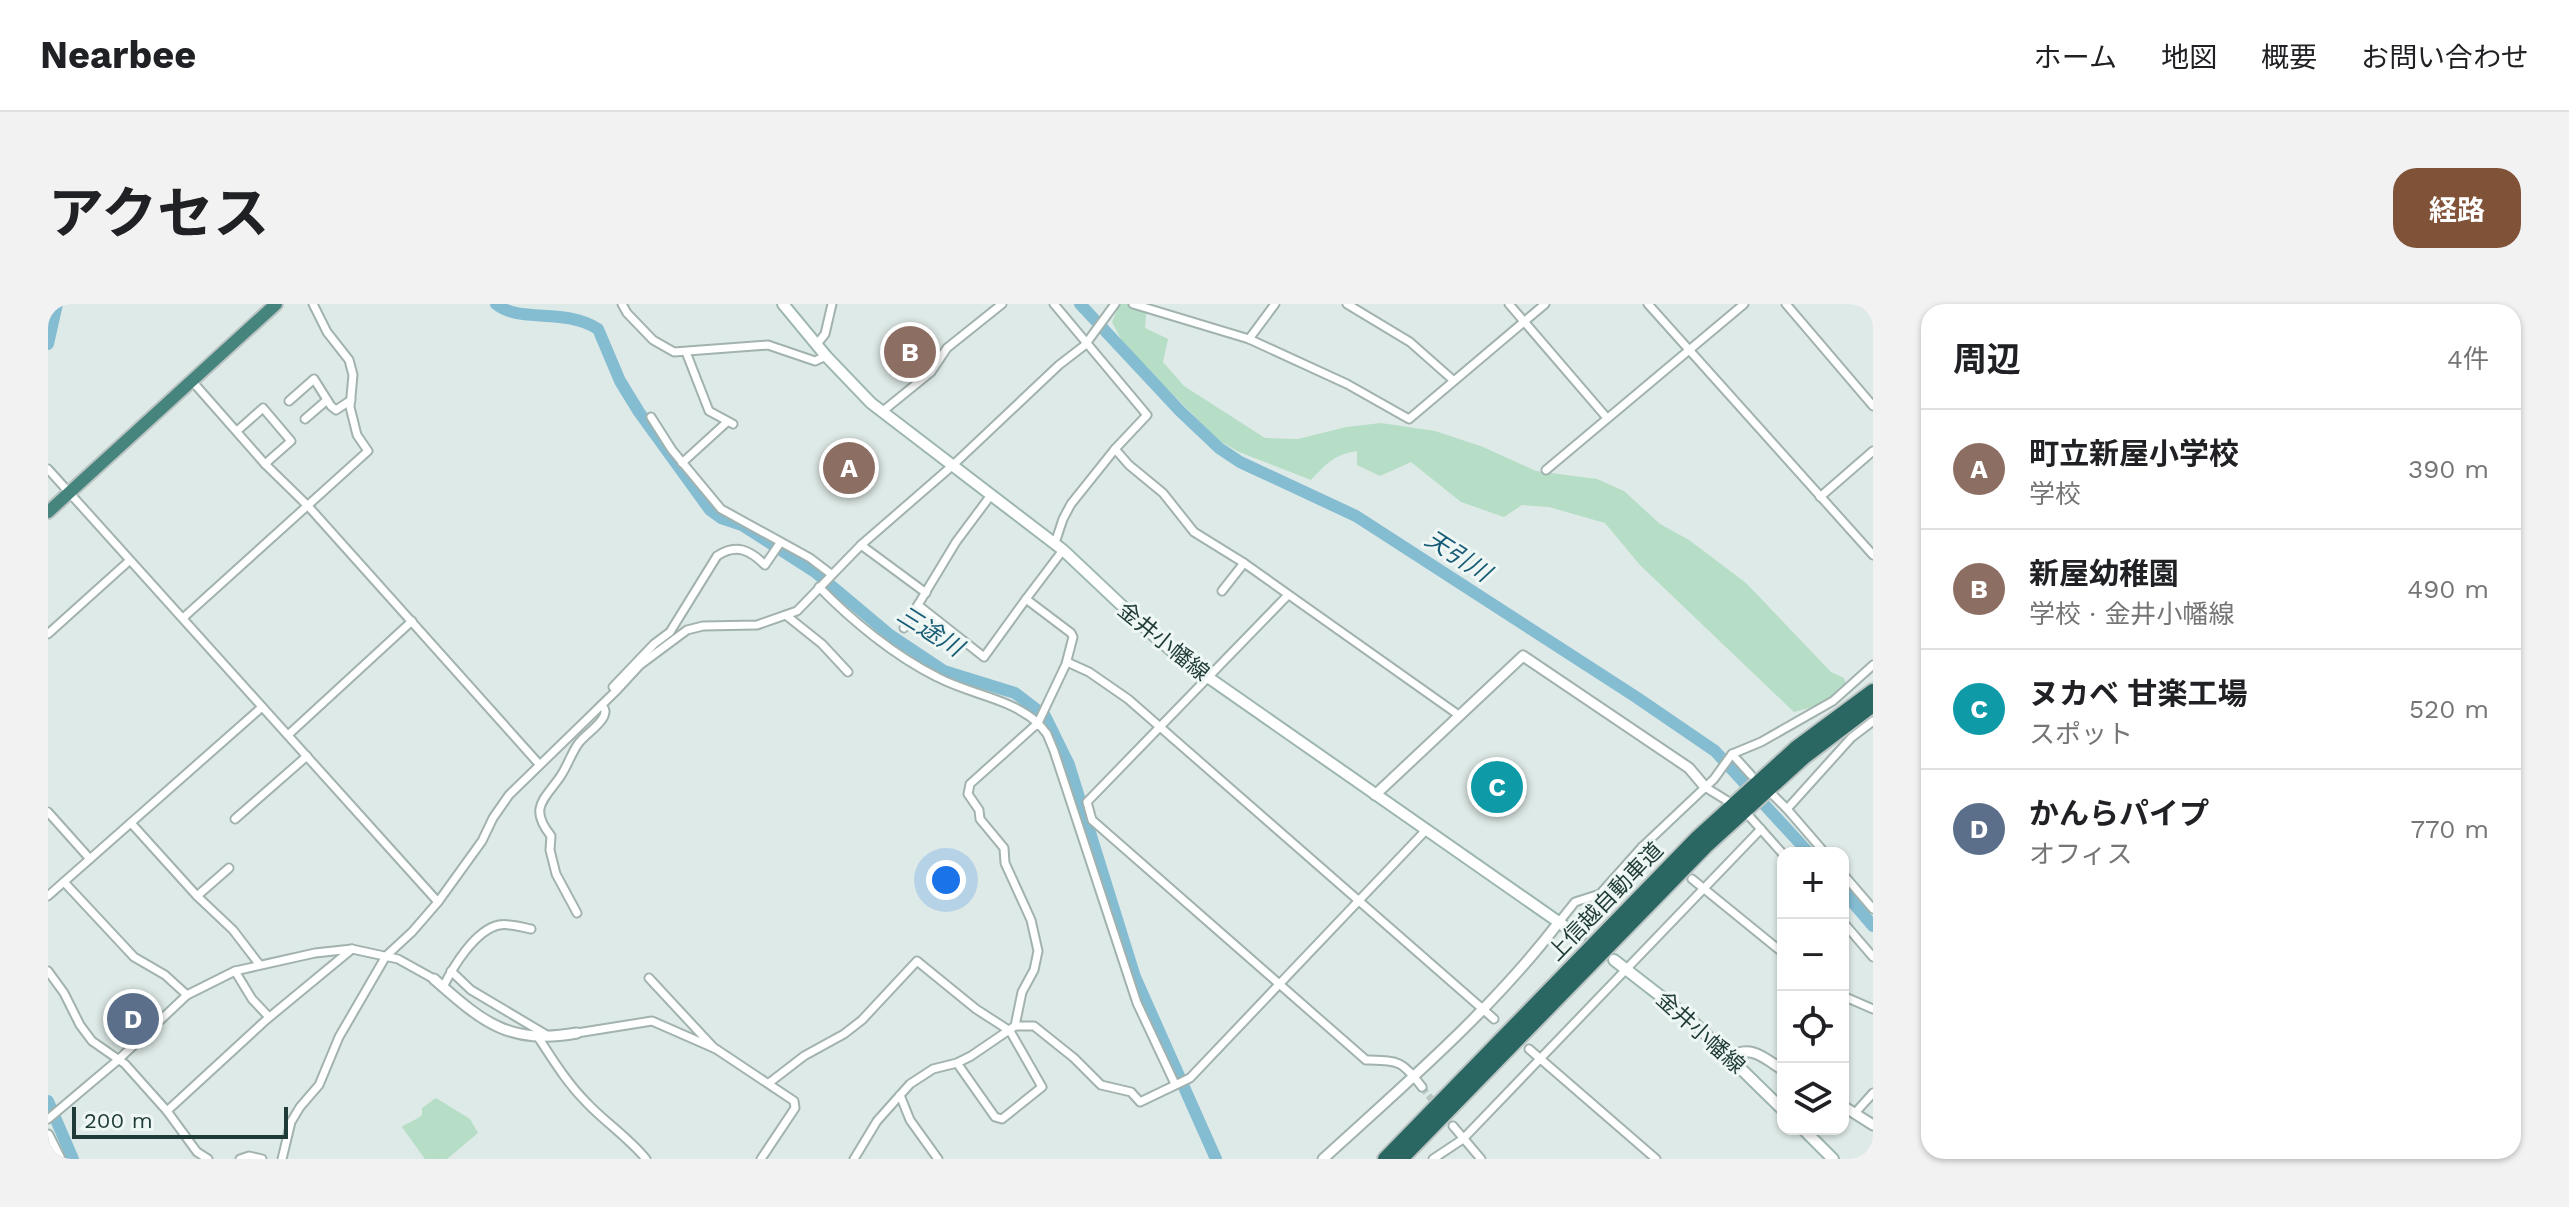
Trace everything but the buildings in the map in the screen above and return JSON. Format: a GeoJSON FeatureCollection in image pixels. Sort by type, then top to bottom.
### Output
{"type":"FeatureCollection","features":[{"type":"Feature","properties":{"kind":"highway"},"geometry":{"type":"LineString","coordinates":[[48,512],[271,306]]}},
{"type":"Feature","properties":{"kind":"highway","name":"上信越自動車道"},"geometry":{"type":"LineString","coordinates":[[1385,1159],[1665,870],[1739,807],[1825,726],[1873,691]]}},
{"type":"Feature","properties":{"kind":"highway","name":"上信越自動車道"},"geometry":{"type":"LineString","coordinates":[[1761,787],[1873,705]]}},
{"type":"Feature","properties":{"kind":"highway","name":"上信越自動車道"},"geometry":{"type":"LineString","coordinates":[[1402,1158],[1739,807]]}},
{"type":"Feature","properties":{"kind":"main road","name":"金井小幡線"},"geometry":{"type":"LineString","coordinates":[[783,304],[850,382],[952,466],[1059,547],[1153,635],[1207,677],[1580,937]]}},
{"type":"Feature","properties":{"kind":"main road","name":"金井小幡線"},"geometry":{"type":"LineString","coordinates":[[1614,960],[1690,1019],[1777,1104]]}},
{"type":"Feature","properties":{"kind":"main road"},"geometry":{"type":"LineString","coordinates":[[1809,1135],[1833,1159]]}},
{"type":"Feature","properties":{"kind":"street"},"geometry":{"type":"LineString","coordinates":[[183,618],[368,451],[357,435],[349,360],[327,332],[313,304]]}},
{"type":"Feature","properties":{"kind":"street"},"geometry":{"type":"LineString","coordinates":[[622,304],[653,340],[674,352],[768,345],[815,361],[826,356]]}},
{"type":"Feature","properties":{"kind":"street"},"geometry":{"type":"LineString","coordinates":[[817,344],[825,334],[832,304]]}},
{"type":"Feature","properties":{"kind":"street"},"geometry":{"type":"LineString","coordinates":[[883,411],[931,372],[947,348],[1002,304]]}},
{"type":"Feature","properties":{"kind":"street"},"geometry":{"type":"LineString","coordinates":[[918,605],[984,657],[1059,547],[1063,519],[1071,504],[1147,415],[1085,345],[1081,335],[1054,304]]}},
{"type":"Feature","properties":{"kind":"street"},"geometry":{"type":"LineString","coordinates":[[1133,304],[1249,339],[1347,384],[1409,419],[1545,304]]}},
{"type":"Feature","properties":{"kind":"street"},"geometry":{"type":"LineString","coordinates":[[1249,339],[1275,304]]}},
{"type":"Feature","properties":{"kind":"street"},"geometry":{"type":"LineString","coordinates":[[1347,304],[1410,342],[1453,380]]}},
{"type":"Feature","properties":{"kind":"street"},"geometry":{"type":"LineString","coordinates":[[1509,304],[1607,418]]}},
{"type":"Feature","properties":{"kind":"street"},"geometry":{"type":"LineString","coordinates":[[1648,304],[1873,555]]}},
{"type":"Feature","properties":{"kind":"street"},"geometry":{"type":"LineString","coordinates":[[1546,470],[1744,304]]}},
{"type":"Feature","properties":{"kind":"street"},"geometry":{"type":"LineString","coordinates":[[1786,304],[1873,406]]}},
{"type":"Feature","properties":{"kind":"street"},"geometry":{"type":"LineString","coordinates":[[282,1159],[291,1122],[319,1085],[339,1037],[386,956],[438,902],[482,841],[509,795],[539,764],[640,665],[687,630],[703,626],[757,625],[797,611],[861,545],[952,466],[1047,375],[1085,345],[1114,308]]}},
{"type":"Feature","properties":{"kind":"street"},"geometry":{"type":"LineString","coordinates":[[682,463],[730,423],[709,411],[686,352]]}},
{"type":"Feature","properties":{"kind":"street"},"geometry":{"type":"LineString","coordinates":[[289,401],[314,379],[336,410],[351,400]]}},
{"type":"Feature","properties":{"kind":"street"},"geometry":{"type":"LineString","coordinates":[[192,381],[539,764]]}},
{"type":"Feature","properties":{"kind":"street"},"geometry":{"type":"LineString","coordinates":[[305,419],[327,400]]}},
{"type":"Feature","properties":{"kind":"street"},"geometry":{"type":"LineString","coordinates":[[237,431],[263,408],[273,419],[291,441],[265,464]]}},
{"type":"Feature","properties":{"kind":"street"},"geometry":{"type":"LineString","coordinates":[[651,417],[682,463],[721,509],[831,574]]}},
{"type":"Feature","properties":{"kind":"street"},"geometry":{"type":"LineString","coordinates":[[1115,449],[1163,493],[1194,532],[1244,563],[1460,716]]}},
{"type":"Feature","properties":{"kind":"street"},"geometry":{"type":"LineString","coordinates":[[1820,497],[1873,451]]}},
{"type":"Feature","properties":{"kind":"street"},"geometry":{"type":"LineString","coordinates":[[48,469],[438,902]]}},
{"type":"Feature","properties":{"kind":"street"},"geometry":{"type":"LineString","coordinates":[[904,628],[956,542],[991,495]]}},
{"type":"Feature","properties":{"kind":"street"},"geometry":{"type":"LineString","coordinates":[[613,687],[654,644],[670,632],[717,556],[726,550],[744,549],[765,565],[780,543]]}},
{"type":"Feature","properties":{"kind":"street"},"geometry":{"type":"LineString","coordinates":[[861,545],[926,593]]}},
{"type":"Feature","properties":{"kind":"street"},"geometry":{"type":"LineString","coordinates":[[48,634],[129,561]]}},
{"type":"Feature","properties":{"kind":"street"},"geometry":{"type":"LineString","coordinates":[[1222,591],[1244,563]]}},
{"type":"Feature","properties":{"kind":"street"},"geometry":{"type":"LineString","coordinates":[[819,587],[916,666],[950,684],[997,698],[1028,715],[1047,734],[1137,1003],[1175,1084]]}},
{"type":"Feature","properties":{"kind":"street"},"geometry":{"type":"LineString","coordinates":[[1287,596],[1087,802],[1092,820],[1366,1060],[1391,1060],[1403,1065],[1422,1087]]}},
{"type":"Feature","properties":{"kind":"street"},"geometry":{"type":"LineString","coordinates":[[1013,1028],[1022,992],[1034,970],[1038,951],[1031,920],[1005,863],[1004,848],[980,819],[979,810],[968,794],[970,784],[1038,723],[1067,662],[1073,637],[1071,633],[1026,599]]}},
{"type":"Feature","properties":{"kind":"street"},"geometry":{"type":"LineString","coordinates":[[787,616],[822,644],[848,672]]}},
{"type":"Feature","properties":{"kind":"street"},"geometry":{"type":"LineString","coordinates":[[288,735],[412,621]]}},
{"type":"Feature","properties":{"kind":"street"},"geometry":{"type":"LineString","coordinates":[[1375,795],[1523,656],[1689,768],[1705,787],[1739,807],[1777,847]]}},
{"type":"Feature","properties":{"kind":"street"},"geometry":{"type":"LineString","coordinates":[[1067,662],[1089,672],[1161,726],[1494,1019]]}},
{"type":"Feature","properties":{"kind":"street"},"geometry":{"type":"LineString","coordinates":[[1323,1159],[1484,1009],[1523,969],[1575,902],[1600,894],[1642,847],[1705,787],[1732,754],[1761,742],[1827,705],[1873,665]]}},
{"type":"Feature","properties":{"kind":"street"},"geometry":{"type":"LineString","coordinates":[[577,913],[556,874],[550,850],[551,836],[542,825],[539,813],[541,801],[560,777],[578,744],[604,718],[602,705]]}},
{"type":"Feature","properties":{"kind":"street"},"geometry":{"type":"LineString","coordinates":[[48,896],[262,707]]}},
{"type":"Feature","properties":{"kind":"street"},"geometry":{"type":"LineString","coordinates":[[1787,809],[1851,738],[1873,721]]}},
{"type":"Feature","properties":{"kind":"street"},"geometry":{"type":"LineString","coordinates":[[1732,754],[1820,847]]}},
{"type":"Feature","properties":{"kind":"street"},"geometry":{"type":"LineString","coordinates":[[235,819],[307,756]]}},
{"type":"Feature","properties":{"kind":"street"},"geometry":{"type":"LineString","coordinates":[[48,812],[90,859]]}},
{"type":"Feature","properties":{"kind":"street"},"geometry":{"type":"LineString","coordinates":[[131,823],[197,896],[233,930],[259,964]]}},
{"type":"Feature","properties":{"kind":"street"},"geometry":{"type":"LineString","coordinates":[[854,1159],[877,1121],[910,1084],[933,1069],[957,1063],[1013,1028],[1034,1026],[1074,1058],[1101,1085],[1131,1092],[1140,1102],[1190,1078],[1427,829]]}},
{"type":"Feature","properties":{"kind":"street"},"geometry":{"type":"LineString","coordinates":[[1433,1159],[1463,1139],[1761,829]]}},
{"type":"Feature","properties":{"kind":"street"},"geometry":{"type":"LineString","coordinates":[[1642,847],[1657,854]]}},
{"type":"Feature","properties":{"kind":"street"},"geometry":{"type":"LineString","coordinates":[[197,896],[229,868]]}},
{"type":"Feature","properties":{"kind":"street"},"geometry":{"type":"LineString","coordinates":[[1692,879],[1777,948]]}},
{"type":"Feature","properties":{"kind":"street"},"geometry":{"type":"LineString","coordinates":[[1849,881],[1873,909]]}},
{"type":"Feature","properties":{"kind":"street"},"geometry":{"type":"LineString","coordinates":[[64,882],[134,957],[165,975],[187,995]]}},
{"type":"Feature","properties":{"kind":"street"},"geometry":{"type":"LineString","coordinates":[[443,987],[457,960],[483,933],[497,925],[531,929]]}},
{"type":"Feature","properties":{"kind":"street"},"geometry":{"type":"LineString","coordinates":[[1849,929],[1873,957]]}},
{"type":"Feature","properties":{"kind":"street"},"geometry":{"type":"LineString","coordinates":[[167,1111],[269,1017],[352,949]]}},
{"type":"Feature","properties":{"kind":"street"},"geometry":{"type":"LineString","coordinates":[[48,1119],[118,1060],[187,995],[235,971],[259,964],[352,949],[398,959],[434,979],[463,1006],[513,1033],[549,1037],[652,1021],[716,1049],[794,1101],[795,1108],[760,1159]]}},
{"type":"Feature","properties":{"kind":"street"},"geometry":{"type":"LineString","coordinates":[[769,1083],[804,1056],[844,1034],[862,1020],[917,961],[976,1009],[1013,1028],[1042,1087],[1002,1119],[995,1117],[957,1063]]}},
{"type":"Feature","properties":{"kind":"street"},"geometry":{"type":"LineString","coordinates":[[48,971],[92,1041],[118,1060],[167,1111],[197,1152],[208,1159]]}},
{"type":"Feature","properties":{"kind":"street"},"geometry":{"type":"LineString","coordinates":[[235,971],[252,999],[269,1017]]}},
{"type":"Feature","properties":{"kind":"street"},"geometry":{"type":"LineString","coordinates":[[451,971],[471,990],[549,1037]]}},
{"type":"Feature","properties":{"kind":"street"},"geometry":{"type":"LineString","coordinates":[[649,978],[716,1049]]}},
{"type":"Feature","properties":{"kind":"street"},"geometry":{"type":"LineString","coordinates":[[1849,999],[1873,1009]]}},
{"type":"Feature","properties":{"kind":"street"},"geometry":{"type":"LineString","coordinates":[[538,1037],[557,1068],[587,1103],[631,1140],[646,1159]]}},
{"type":"Feature","properties":{"kind":"street"},"geometry":{"type":"LineString","coordinates":[[1529,1049],[1656,1159]]}},
{"type":"Feature","properties":{"kind":"street"},"geometry":{"type":"LineString","coordinates":[[1730,1057],[1740,1051],[1752,1050],[1777,1066]]}},
{"type":"Feature","properties":{"kind":"street"},"geometry":{"type":"LineString","coordinates":[[1855,1113],[1873,1093]]}},
{"type":"Feature","properties":{"kind":"street"},"geometry":{"type":"LineString","coordinates":[[900,1095],[910,1120],[938,1159]]}},
{"type":"Feature","properties":{"kind":"street"},"geometry":{"type":"LineString","coordinates":[[1849,1110],[1873,1125]]}},
{"type":"Feature","properties":{"kind":"street"},"geometry":{"type":"LineString","coordinates":[[1453,1126],[1481,1159]]}},
{"type":"Feature","properties":{"kind":"street"},"geometry":{"type":"LineString","coordinates":[[48,1135],[60,1159]]}},
{"type":"Feature","properties":{"kind":"street"},"geometry":{"type":"LineString","coordinates":[[190,1159],[197,1152]]}},
{"type":"Feature","properties":{"kind":"street"},"geometry":{"type":"LineString","coordinates":[[240,1159],[249,1156],[262,1159]]}},
{"type":"Feature","properties":{"kind":"green space"},"geometry":{"type":"Polygon","coordinates":[[[1120,304],[1147,304],[1145,328],[1168,339],[1163,362],[1184,386],[1265,438],[1298,439],[1346,427],[1381,423],[1435,431],[1483,447],[1536,471],[1597,479],[1624,491],[1660,524],[1689,540],[1746,583],[1831,672],[1844,678],[1847,687],[1827,703],[1794,712],[1640,565],[1605,523],[1549,507],[1522,505],[1504,517],[1461,502],[1411,462],[1380,476],[1357,465],[1357,451],[1331,461],[1311,480],[1239,452],[1218,440],[1124,345],[1112,322],[1120,304]]]}},
{"type":"Feature","properties":{"kind":"green space"},"geometry":{"type":"Polygon","coordinates":[[[436,1098],[470,1119],[478,1133],[447,1159],[425,1159],[402,1127],[420,1117],[422,1108],[436,1098]]]}},
{"type":"Feature","properties":{"kind":"waterway"},"geometry":{"type":"LineString","coordinates":[[48,344],[57,304]]}},
{"type":"Feature","properties":{"kind":"waterway","name":"三途川"},"geometry":{"type":"LineString","coordinates":[[496,304],[517,313],[572,319],[598,329],[620,381],[639,412],[710,510],[721,518],[742,525],[815,572],[890,635],[944,671],[1015,693],[1045,716],[1069,765],[1135,977],[1216,1159]]}},
{"type":"Feature","properties":{"kind":"waterway","name":"天引川"},"geometry":{"type":"LineString","coordinates":[[1080,304],[1219,448],[1240,462],[1356,516],[1636,697],[1715,751],[1803,847]]}},
{"type":"Feature","properties":{"kind":"waterway","name":"天引川"},"geometry":{"type":"LineString","coordinates":[[1849,898],[1873,926]]}},
{"type":"Feature","properties":{"kind":"waterway"},"geometry":{"type":"LineString","coordinates":[[48,1101],[73,1159]]}},
{"type":"Feature","properties":{"kind":"tunnel"},"geometry":{"type":"LineString","coordinates":[[1422,1087],[1436,1105]]}},
{"type":"Feature","properties":{"kind":"place","name":"新屋幼稚園"},"geometry":{"type":"Point","coordinates":[910,352]}},
{"type":"Feature","properties":{"kind":"place","name":"町立新屋小学校"},"geometry":{"type":"Point","coordinates":[849,468]}},
{"type":"Feature","properties":{"kind":"place","name":"ヌカベ 甘楽工場"},"geometry":{"type":"Point","coordinates":[1497,787]}},
{"type":"Feature","properties":{"kind":"place","name":"かんらパイプ"},"geometry":{"type":"Point","coordinates":[133,1019]}}]}
